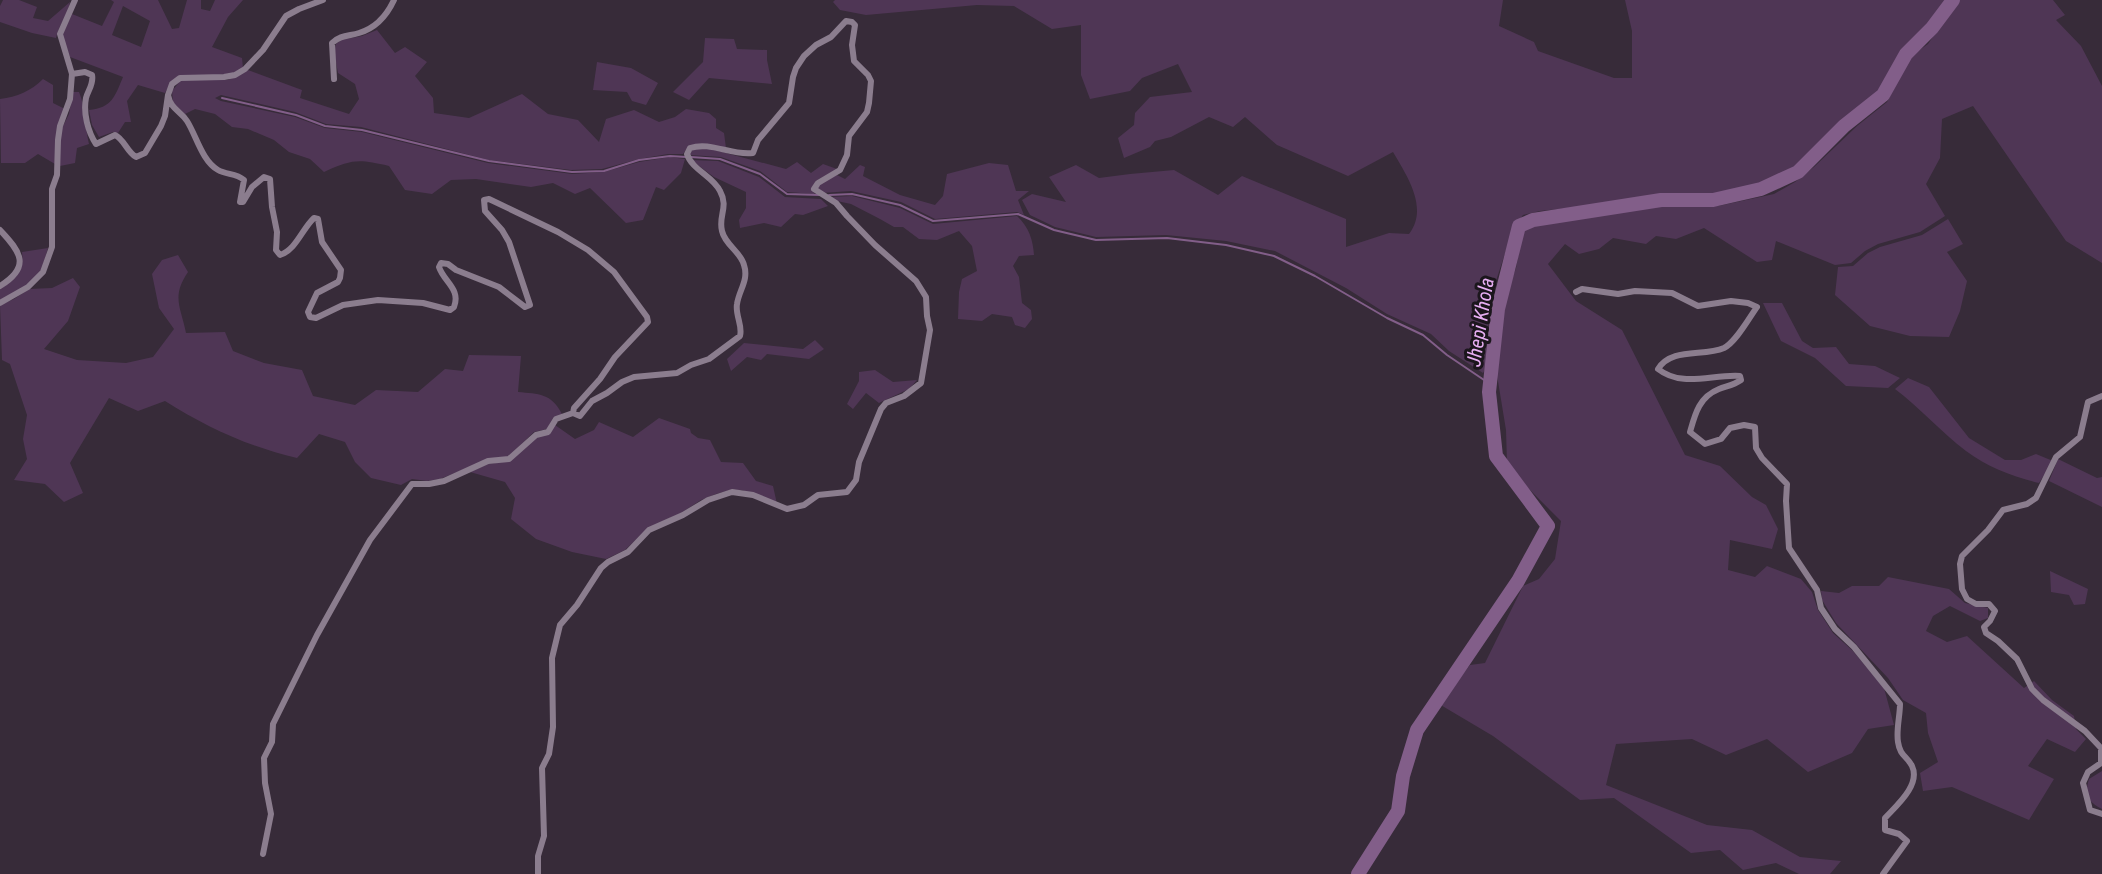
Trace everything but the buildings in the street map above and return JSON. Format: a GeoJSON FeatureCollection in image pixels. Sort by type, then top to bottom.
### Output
{"type":"FeatureCollection","features":[{"type":"Feature","properties":{"kind":"street"},"geometry":{"type":"LineString","coordinates":[[0,303],[28,287],[43,272],[52,247],[52,189],[57,175],[60,126],[70,99],[72,74],[60,34],[75,0]]}},
{"type":"Feature","properties":{"kind":"street"},"geometry":{"type":"LineString","coordinates":[[72,74],[85,72],[92,75],[93,80],[86,100],[86,112],[89,131],[96,144],[115,135],[119,136],[130,154],[136,158],[145,153],[161,126],[172,84],[180,78],[235,75],[263,50],[286,16],[323,0]]}},
{"type":"Feature","properties":{"kind":"street"},"geometry":{"type":"LineString","coordinates":[[334,79],[333,43],[338,37],[361,32],[374,26],[390,9],[394,0]]}},
{"type":"Feature","properties":{"kind":"street"},"geometry":{"type":"LineString","coordinates":[[263,854],[271,814],[265,783],[264,758],[272,742],[273,724],[317,635],[370,540],[412,484],[444,481],[488,461],[509,459],[536,435],[548,432],[556,419],[573,413],[580,416],[592,401],[628,379],[672,374],[709,359],[740,336],[736,310],[738,297],[745,281],[744,262],[722,233],[725,203],[720,189],[710,177],[689,160],[687,154],[690,148],[697,146],[738,153],[753,153],[758,140],[789,103],[793,77],[804,56],[816,45],[831,37],[844,23],[852,22],[855,25],[852,45],[854,61],[865,70],[871,81],[867,112],[849,136],[846,155],[840,170],[819,183],[814,189],[843,210],[875,245],[916,281],[926,297],[930,330],[921,382],[904,396],[886,403],[881,409],[859,462],[856,480],[847,492],[818,495],[796,509],[787,509],[753,495],[732,492],[708,500],[683,515],[649,530],[628,552],[600,568],[577,605],[560,625],[552,658],[553,737],[549,754],[542,768],[544,836],[538,856],[538,874]]}},
{"type":"Feature","properties":{"kind":"street"},"geometry":{"type":"LineString","coordinates":[[168,95],[170,104],[187,119],[210,162],[218,170],[239,175],[244,180],[240,202],[243,202],[258,181],[264,177],[270,179],[272,207],[278,232],[276,250],[280,255],[284,254],[297,240],[308,223],[314,218],[318,219],[322,242],[340,270],[340,278],[338,282],[317,293],[308,312],[310,317],[316,318],[343,305],[378,300],[423,303],[450,310],[454,307],[456,296],[454,288],[441,272],[439,267],[441,263],[499,287],[525,307],[530,305],[509,242],[502,230],[485,211],[484,200],[489,199],[558,232],[588,250],[614,272],[647,317],[648,322],[615,357],[600,379],[574,408],[573,413]]}},
{"type":"Feature","properties":{"kind":"street"},"geometry":{"type":"LineString","coordinates":[[0,230],[19,252],[21,263],[18,272],[0,286]]}},
{"type":"Feature","properties":{"kind":"street"},"geometry":{"type":"LineString","coordinates":[[1576,292],[1582,289],[1618,294],[1635,291],[1672,293],[1698,306],[1731,301],[1748,303],[1757,307],[1732,342],[1725,348],[1672,357],[1662,363],[1658,369],[1667,376],[1686,381],[1740,376],[1741,380],[1733,385],[1721,388],[1704,398],[1697,408],[1690,432],[1705,444],[1721,439],[1730,428],[1744,425],[1755,427],[1756,448],[1762,458],[1787,484],[1789,548],[1817,590],[1821,608],[1835,629],[1854,647],[1900,704],[1898,741],[1901,754],[1912,766],[1914,778],[1908,792],[1885,818],[1885,830],[1899,834],[1906,841],[1883,874]]}},
{"type":"Feature","properties":{"kind":"street"},"geometry":{"type":"LineString","coordinates":[[2102,396],[2088,402],[2080,437],[2056,457],[2036,498],[2027,504],[2002,510],[1988,530],[1962,556],[1960,564],[1962,589],[1966,599],[1976,604],[1989,604],[1995,611],[1990,621],[1983,627],[1986,633],[2017,659],[2032,688],[2043,700],[2085,731],[2101,748],[2101,763],[2088,772],[2083,783],[2091,810],[2102,814]]}},
{"type":"Feature","properties":{"kind":"shaded area"},"geometry":{"type":"Polygon","coordinates":[[[3,0],[19,0],[37,7],[33,18],[48,21],[70,2],[56,38],[0,22],[0,6],[3,0]]]}},
{"type":"Feature","properties":{"kind":"shaded area"},"geometry":{"type":"Polygon","coordinates":[[[111,0],[158,0],[172,29],[179,28],[187,0],[201,0],[201,9],[210,11],[215,0],[243,0],[228,17],[212,47],[242,58],[243,68],[233,73],[171,82],[165,93],[138,85],[127,101],[131,122],[125,122],[118,133],[113,132],[99,137],[92,125],[89,110],[108,104],[123,77],[70,57],[62,35],[72,14],[102,26],[114,2],[111,0]],[[123,6],[112,35],[141,47],[150,21],[123,6]]]}},
{"type":"Feature","properties":{"kind":"shaded area"},"geometry":{"type":"Polygon","coordinates":[[[835,0],[1503,0],[1499,26],[1534,42],[1538,51],[1614,78],[1632,78],[1632,31],[1625,0],[1950,0],[1929,28],[1902,53],[1877,92],[1842,121],[1793,171],[1722,194],[1656,196],[1523,215],[1513,229],[1494,287],[1488,313],[1489,363],[1483,373],[1449,351],[1431,334],[1387,314],[1346,288],[1275,251],[1226,241],[1166,235],[1096,237],[1055,227],[1030,215],[1022,200],[1032,194],[1066,202],[1049,177],[1076,165],[1099,178],[1174,170],[1218,195],[1242,176],[1346,219],[1346,247],[1389,233],[1409,234],[1415,224],[1417,214],[1414,192],[1393,152],[1348,176],[1277,145],[1245,117],[1233,127],[1209,117],[1171,137],[1155,141],[1150,147],[1124,158],[1118,138],[1134,125],[1135,113],[1150,97],[1192,92],[1178,64],[1142,78],[1130,91],[1090,99],[1081,75],[1081,25],[1052,29],[1014,6],[977,5],[866,15],[840,10],[833,2],[835,0]]]}},
{"type":"Feature","properties":{"kind":"shaded area"},"geometry":{"type":"Polygon","coordinates":[[[1958,0],[2053,0],[2065,15],[2056,20],[2081,46],[2102,86],[2102,263],[2066,241],[1973,106],[1942,119],[1940,158],[1926,184],[1945,216],[1920,232],[1878,244],[1851,263],[1835,265],[1776,241],[1772,260],[1757,262],[1704,228],[1676,239],[1656,236],[1646,244],[1613,238],[1599,249],[1579,254],[1565,244],[1548,264],[1576,301],[1622,330],[1685,455],[1720,466],[1752,497],[1766,505],[1778,529],[1772,549],[1730,540],[1728,570],[1755,577],[1767,566],[1801,579],[1812,592],[1818,610],[1833,633],[1853,651],[1884,688],[1894,725],[1868,729],[1852,753],[1808,772],[1767,739],[1726,755],[1692,739],[1616,744],[1606,785],[1707,825],[1752,830],[1800,857],[1841,861],[1830,874],[1799,874],[1776,863],[1743,870],[1720,850],[1691,853],[1614,798],[1580,800],[1493,736],[1439,704],[1470,665],[1485,663],[1523,586],[1539,579],[1555,559],[1561,521],[1507,463],[1506,430],[1495,363],[1502,306],[1516,268],[1523,230],[1545,223],[1662,205],[1718,206],[1774,194],[1795,182],[1887,102],[1910,57],[1928,44],[1958,0]]]}},
{"type":"Feature","properties":{"kind":"shaded area"},"geometry":{"type":"Polygon","coordinates":[[[377,30],[395,53],[405,47],[427,62],[415,76],[433,98],[434,113],[469,118],[522,94],[548,114],[578,120],[599,142],[606,119],[634,110],[659,122],[675,117],[686,109],[709,113],[716,119],[716,128],[724,133],[726,148],[688,147],[683,154],[639,159],[602,169],[571,170],[489,160],[361,127],[326,124],[295,112],[221,95],[215,98],[295,117],[325,128],[362,132],[488,163],[572,174],[604,172],[639,162],[670,157],[685,159],[681,173],[664,190],[656,187],[643,220],[626,223],[590,188],[575,194],[553,183],[531,187],[476,179],[451,180],[432,194],[405,190],[389,166],[362,161],[324,172],[310,159],[289,152],[274,140],[248,129],[232,127],[215,114],[195,109],[185,114],[173,104],[172,91],[181,80],[228,80],[248,70],[302,90],[300,98],[349,114],[359,99],[355,84],[338,73],[334,52],[336,44],[341,40],[377,30]]]}},
{"type":"Feature","properties":{"kind":"shaded area"},"geometry":{"type":"Polygon","coordinates":[[[705,38],[734,39],[737,49],[767,50],[772,84],[709,78],[689,100],[673,92],[703,62],[705,38]]]}},
{"type":"Feature","properties":{"kind":"shaded area"},"geometry":{"type":"Polygon","coordinates":[[[597,62],[631,68],[658,83],[646,105],[632,101],[627,92],[593,90],[597,62]]]}},
{"type":"Feature","properties":{"kind":"shaded area"},"geometry":{"type":"Polygon","coordinates":[[[43,79],[53,85],[53,103],[65,109],[55,164],[38,154],[25,163],[1,163],[0,99],[23,93],[43,79]]]}},
{"type":"Feature","properties":{"kind":"shaded area"},"geometry":{"type":"Polygon","coordinates":[[[73,92],[79,92],[81,98],[89,144],[77,148],[75,163],[60,166],[62,128],[69,114],[73,92]]]}},
{"type":"Feature","properties":{"kind":"shaded area"},"geometry":{"type":"Polygon","coordinates":[[[711,149],[786,169],[797,162],[811,173],[823,164],[837,169],[816,181],[811,189],[815,194],[787,192],[760,171],[721,157],[689,155],[691,150],[711,149]]]}},
{"type":"Feature","properties":{"kind":"shaded area"},"geometry":{"type":"Polygon","coordinates":[[[691,160],[718,161],[759,177],[785,197],[821,199],[828,206],[803,215],[795,214],[781,227],[764,223],[740,228],[739,220],[746,208],[746,192],[714,177],[691,160]]]}},
{"type":"Feature","properties":{"kind":"shaded area"},"geometry":{"type":"Polygon","coordinates":[[[989,163],[1008,165],[1016,191],[1029,191],[1018,200],[1024,215],[1017,212],[935,219],[901,202],[851,191],[822,193],[816,188],[820,183],[837,175],[845,179],[860,165],[865,167],[863,176],[900,195],[935,205],[943,196],[947,174],[989,163]]]}},
{"type":"Feature","properties":{"kind":"shaded area"},"geometry":{"type":"Polygon","coordinates":[[[852,196],[900,208],[933,224],[1017,216],[1027,229],[1034,255],[1019,256],[1013,266],[1019,277],[1022,303],[1031,310],[1032,319],[1025,328],[1015,325],[1012,317],[992,314],[982,321],[958,319],[962,279],[977,271],[972,246],[959,231],[937,240],[919,239],[903,227],[894,227],[851,204],[830,197],[852,196]]]}},
{"type":"Feature","properties":{"kind":"shaded area"},"geometry":{"type":"Polygon","coordinates":[[[1948,219],[1963,244],[1947,252],[1967,281],[1960,311],[1949,337],[1910,336],[1870,326],[1835,295],[1838,267],[1853,266],[1868,253],[1880,247],[1922,235],[1948,219]]]}},
{"type":"Feature","properties":{"kind":"shaded area"},"geometry":{"type":"Polygon","coordinates":[[[48,248],[41,272],[27,286],[0,301],[0,289],[18,274],[22,264],[22,252],[48,248]]]}},
{"type":"Feature","properties":{"kind":"shaded area"},"geometry":{"type":"Polygon","coordinates":[[[178,255],[188,272],[179,295],[186,333],[225,332],[233,351],[264,363],[302,370],[313,396],[355,405],[376,390],[418,392],[445,369],[463,371],[469,355],[521,356],[518,392],[538,394],[549,398],[562,414],[553,418],[547,429],[534,432],[508,457],[487,460],[440,479],[427,481],[412,479],[401,485],[371,478],[355,462],[345,442],[319,434],[297,458],[228,435],[165,401],[138,411],[109,398],[70,463],[83,493],[64,502],[45,484],[14,480],[27,459],[23,439],[27,415],[10,364],[2,360],[0,305],[29,289],[52,288],[73,278],[80,287],[68,321],[44,349],[77,360],[126,363],[153,357],[174,329],[159,308],[152,274],[162,260],[178,255]]]}},
{"type":"Feature","properties":{"kind":"shaded area"},"geometry":{"type":"Polygon","coordinates":[[[1763,303],[1782,303],[1802,341],[1813,348],[1836,347],[1849,364],[1875,366],[1900,378],[1888,388],[1846,386],[1815,358],[1781,341],[1763,303]]]}},
{"type":"Feature","properties":{"kind":"shaded area"},"geometry":{"type":"Polygon","coordinates":[[[815,340],[824,349],[809,359],[767,354],[761,360],[747,357],[731,371],[727,359],[744,343],[803,349],[815,340]]]}},
{"type":"Feature","properties":{"kind":"shaded area"},"geometry":{"type":"Polygon","coordinates":[[[875,370],[893,382],[917,380],[909,389],[879,403],[866,393],[853,409],[847,404],[859,381],[859,372],[875,370]]]}},
{"type":"Feature","properties":{"kind":"shaded area"},"geometry":{"type":"Polygon","coordinates":[[[1908,378],[1929,387],[1969,438],[2005,460],[2021,460],[2036,454],[2053,461],[2039,483],[1992,467],[1957,444],[1895,389],[1908,378]]]}},
{"type":"Feature","properties":{"kind":"shaded area"},"geometry":{"type":"Polygon","coordinates":[[[659,418],[690,429],[691,433],[698,438],[710,440],[721,462],[743,463],[756,481],[773,486],[777,504],[742,490],[730,490],[716,494],[648,528],[625,550],[606,559],[572,552],[536,539],[511,519],[515,498],[505,482],[470,472],[488,464],[510,461],[535,436],[555,425],[575,439],[594,430],[599,422],[633,437],[659,418]]]}},
{"type":"Feature","properties":{"kind":"shaded area"},"geometry":{"type":"Polygon","coordinates":[[[2058,459],[2097,478],[2102,477],[2102,507],[2049,481],[2058,459]]]}},
{"type":"Feature","properties":{"kind":"shaded area"},"geometry":{"type":"Polygon","coordinates":[[[2050,571],[2088,589],[2085,604],[2074,605],[2069,595],[2051,592],[2050,571]]]}},
{"type":"Feature","properties":{"kind":"shaded area"},"geometry":{"type":"Polygon","coordinates":[[[1888,577],[1949,589],[1965,603],[1988,608],[1988,618],[1980,621],[1950,606],[1933,616],[1926,631],[1947,642],[1967,636],[2024,688],[2034,681],[2052,700],[2074,716],[2076,729],[2086,739],[2075,752],[2047,739],[2028,766],[2054,779],[2029,820],[1952,787],[1923,791],[1920,773],[1938,762],[1928,733],[1926,713],[1903,700],[1888,678],[1836,623],[1822,600],[1821,591],[1839,593],[1852,586],[1879,586],[1888,577]]]}},
{"type":"Feature","properties":{"kind":"shaded area"},"geometry":{"type":"Polygon","coordinates":[[[2102,771],[2102,809],[2090,800],[2087,789],[2089,779],[2102,771]]]}},
{"type":"Feature","properties":{"kind":"waterway","name":"Jhepi Khola"},"geometry":{"type":"LineString","coordinates":[[1358,874],[1398,811],[1403,776],[1417,730],[1518,581],[1548,526],[1496,456],[1489,392],[1498,309],[1519,226],[1533,220],[1661,200],[1713,200],[1761,189],[1798,172],[1844,126],[1883,95],[1906,54],[1932,28],[1953,0]]}},
{"type":"Feature","properties":{"kind":"waterway"},"geometry":{"type":"LineString","coordinates":[[222,98],[296,115],[325,126],[362,130],[489,161],[572,172],[604,171],[639,160],[670,156],[686,157]]}},
{"type":"Feature","properties":{"kind":"waterway"},"geometry":{"type":"LineString","coordinates":[[691,157],[720,159],[760,174],[787,194],[820,195]]}},
{"type":"Feature","properties":{"kind":"waterway"},"geometry":{"type":"LineString","coordinates":[[829,195],[852,194],[900,205],[933,221],[1018,214],[1054,230],[1096,240],[1167,238],[1226,245],[1274,256],[1315,276],[1387,318],[1423,335],[1447,355],[1490,384]]}}]}
